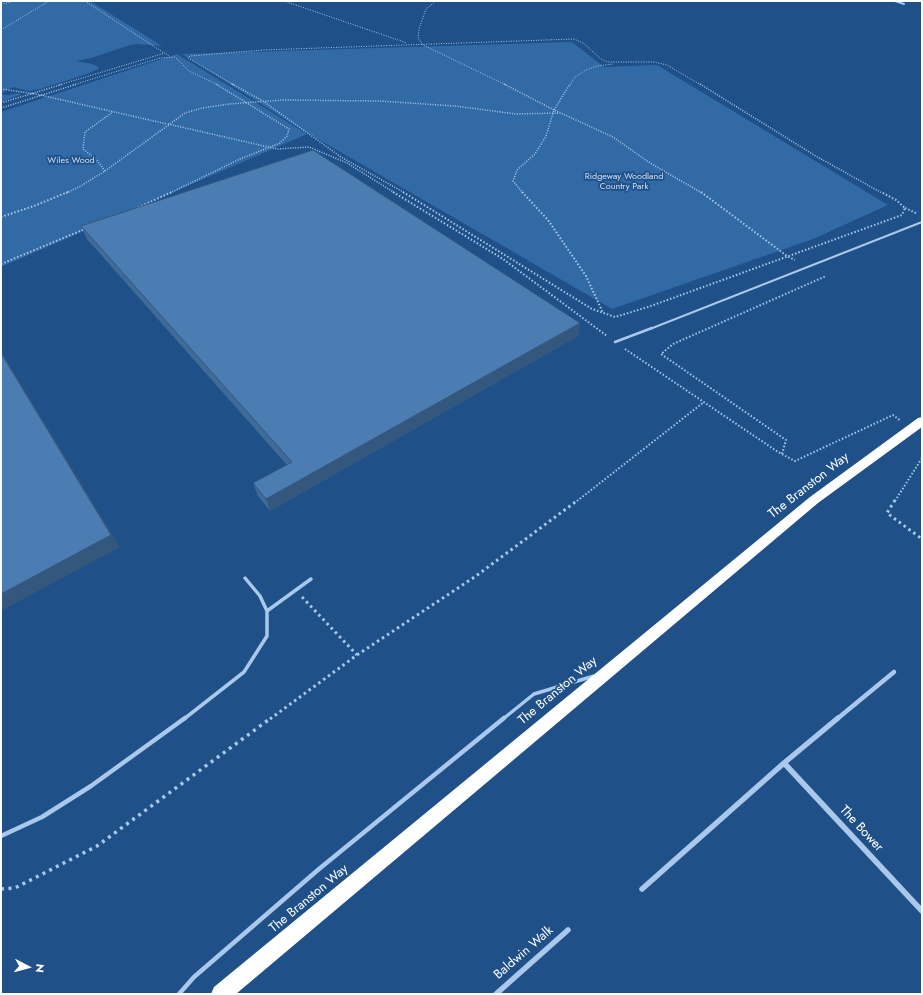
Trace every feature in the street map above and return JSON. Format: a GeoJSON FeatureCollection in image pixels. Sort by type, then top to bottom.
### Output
{"type":"FeatureCollection","features":[{"type":"Feature","properties":{"kind":"highway","name":"The Branston Way"},"geometry":{"type":"LineString","coordinates":[[221,994],[814,500],[918,424]]}},
{"type":"Feature","properties":{"kind":"street"},"geometry":{"type":"LineString","coordinates":[[895,1],[904,4]]}},
{"type":"Feature","properties":{"kind":"street"},"geometry":{"type":"LineString","coordinates":[[642,889],[784,763],[894,672]]}},
{"type":"Feature","properties":{"kind":"street","name":"The Bower"},"geometry":{"type":"LineString","coordinates":[[784,763],[922,911]]}},
{"type":"Feature","properties":{"kind":"street","name":"Baldwin Walk"},"geometry":{"type":"LineString","coordinates":[[496,994],[568,930]]}},
{"type":"Feature","properties":{"kind":"lane"},"geometry":{"type":"LineString","coordinates":[[615,342],[922,222]]}},
{"type":"Feature","properties":{"kind":"lane"},"geometry":{"type":"LineString","coordinates":[[1,836],[42,818],[91,786],[206,703],[244,672],[267,636],[267,611],[260,596],[245,578]]}},
{"type":"Feature","properties":{"kind":"lane"},"geometry":{"type":"LineString","coordinates":[[267,611],[311,579]]}},
{"type":"Feature","properties":{"kind":"lane"},"geometry":{"type":"LineString","coordinates":[[179,994],[194,977],[318,870],[534,694],[606,672]]}},
{"type":"Feature","properties":{"kind":"path"},"geometry":{"type":"LineString","coordinates":[[1,4],[15,1]]}},
{"type":"Feature","properties":{"kind":"path"},"geometry":{"type":"LineString","coordinates":[[1,30],[49,1]]}},
{"type":"Feature","properties":{"kind":"path"},"geometry":{"type":"LineString","coordinates":[[86,1],[115,22],[158,47],[169,56]]}},
{"type":"Feature","properties":{"kind":"path"},"geometry":{"type":"LineString","coordinates":[[284,1],[409,44]]}},
{"type":"Feature","properties":{"kind":"path"},"geometry":{"type":"LineString","coordinates":[[436,1],[426,9],[419,29],[418,38],[423,43],[436,52],[512,88],[560,113],[613,137],[650,163],[705,194],[787,256],[809,266]]}},
{"type":"Feature","properties":{"kind":"path"},"geometry":{"type":"LineString","coordinates":[[620,63],[607,62],[601,59],[583,43],[574,39],[437,44],[423,43],[263,50],[190,56],[188,58],[286,116],[341,157],[425,204],[592,309],[615,317],[648,307],[902,215],[905,208]]}},
{"type":"Feature","properties":{"kind":"path"},"geometry":{"type":"LineString","coordinates":[[1,103],[165,53]]}},
{"type":"Feature","properties":{"kind":"path"},"geometry":{"type":"LineString","coordinates":[[1,108],[160,58],[175,57],[189,71],[205,78],[248,102],[288,129],[287,136],[280,143],[133,210]]}},
{"type":"Feature","properties":{"kind":"path"},"geometry":{"type":"LineString","coordinates":[[603,314],[582,270],[548,220],[513,181],[517,170],[535,154],[546,136],[554,110],[575,77],[586,70],[597,66],[620,63],[654,62],[667,65],[735,105],[814,155],[896,200],[905,208],[922,215]]}},
{"type":"Feature","properties":{"kind":"path"},"geometry":{"type":"LineString","coordinates":[[1,89],[33,94],[271,146],[277,149],[309,147],[347,163],[503,259],[615,342],[782,454],[795,461],[894,415],[918,424]]}},
{"type":"Feature","properties":{"kind":"path"},"geometry":{"type":"LineString","coordinates":[[1,217],[34,206],[79,187],[105,171],[185,113],[202,108],[248,102],[283,100],[379,102],[455,106],[516,114],[560,113]]}},
{"type":"Feature","properties":{"kind":"path"},"geometry":{"type":"LineString","coordinates":[[105,171],[96,159],[83,150],[84,138],[85,132],[113,112]]}},
{"type":"Feature","properties":{"kind":"path"},"geometry":{"type":"LineString","coordinates":[[1,264],[89,228]]}},
{"type":"Feature","properties":{"kind":"path"},"geometry":{"type":"LineString","coordinates":[[782,454],[786,440],[661,354],[673,344],[826,276]]}},
{"type":"Feature","properties":{"kind":"path"},"geometry":{"type":"LineString","coordinates":[[1,889],[15,888],[97,846],[357,655],[476,576],[621,468],[704,402]]}},
{"type":"Feature","properties":{"kind":"path"},"geometry":{"type":"LineString","coordinates":[[922,458],[887,512],[900,524],[922,539]]}},
{"type":"Feature","properties":{"kind":"path"},"geometry":{"type":"LineString","coordinates":[[296,591],[357,655]]}},
{"type":"Feature","properties":{"kind":"green space"},"geometry":{"type":"Polygon","coordinates":[[[9,1],[90,1],[162,46],[137,44],[130,45],[91,58],[76,61],[99,67],[98,69],[87,74],[40,89],[29,91],[13,87],[2,94],[8,95],[20,93],[20,95],[1,102],[1,3],[9,1]]]}},
{"type":"Feature","properties":{"kind":"green space","name":"Ridgeway Woodland Country Park"},"geometry":{"type":"Polygon","coordinates":[[[572,42],[604,67],[657,65],[888,205],[813,239],[612,309],[304,131],[182,54],[572,42]]]}},
{"type":"Feature","properties":{"kind":"green space","name":"Wiles Wood"},"geometry":{"type":"Polygon","coordinates":[[[177,54],[307,134],[1,267],[1,112],[177,54]]]}},
{"type":"Feature","properties":{"kind":"building"},"geometry":{"type":"Polygon","coordinates":[[[313,150],[580,323],[266,499],[253,483],[292,462],[81,226],[313,150]]]}},
{"type":"Feature","properties":{"kind":"building"},"geometry":{"type":"Polygon","coordinates":[[[1,353],[111,535],[1,594],[1,353]]]}}]}
